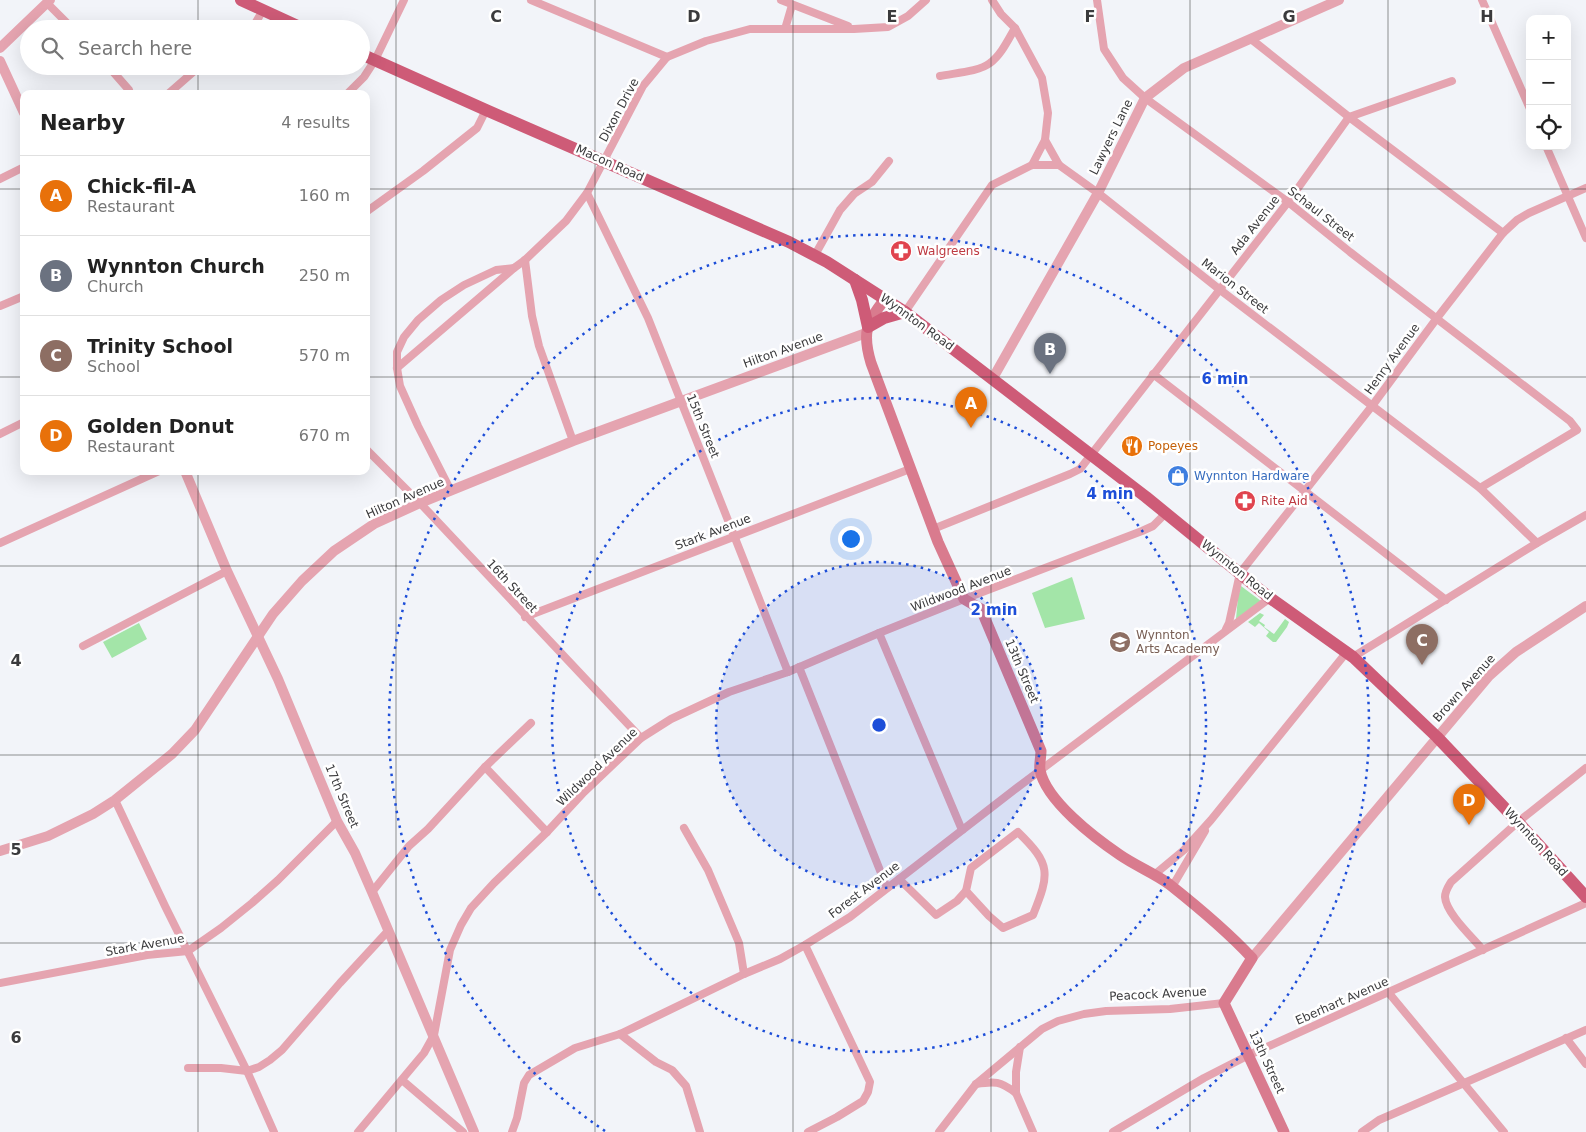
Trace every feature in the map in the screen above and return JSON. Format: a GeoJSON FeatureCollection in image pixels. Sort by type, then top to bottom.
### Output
{"type":"FeatureCollection","features":[{"type":"Feature","properties":{"kind":"main road"},"geometry":{"type":"LineString","coordinates":[[241,0],[285,20]]}},
{"type":"Feature","properties":{"kind":"main road","name":"Macon Road"},"geometry":{"type":"LineString","coordinates":[[370,58],[763,230],[815,255],[855,280]]}},
{"type":"Feature","properties":{"kind":"main road"},"geometry":{"type":"LineString","coordinates":[[855,280],[862,300],[867,330]]}},
{"type":"Feature","properties":{"kind":"main road","name":"Wynnton Road"},"geometry":{"type":"LineString","coordinates":[[855,280],[905,312],[992,378],[1166,513],[1270,598],[1349,655],[1437,737],[1586,897]]}},
{"type":"Feature","properties":{"kind":"main road"},"geometry":{"type":"LineString","coordinates":[[867,330],[870,320],[885,299]]}},
{"type":"Feature","properties":{"kind":"main road"},"geometry":{"type":"LineString","coordinates":[[867,330],[884,318],[905,312]]}},
{"type":"Feature","properties":{"kind":"main road","name":"13th Street"},"geometry":{"type":"LineString","coordinates":[[867,330],[868,352],[871,363],[933,529],[964,599],[981,609],[1041,751],[1040,770],[1048,790],[1066,812],[1120,855],[1172,887],[1239,944],[1252,958]]}},
{"type":"Feature","properties":{"kind":"main road","name":"Peacock Avenue"},"geometry":{"type":"LineString","coordinates":[[1224,1003],[1252,958]]}},
{"type":"Feature","properties":{"kind":"main road","name":"13th Street"},"geometry":{"type":"LineString","coordinates":[[1224,1003],[1284,1132]]}},
{"type":"Feature","properties":{"kind":"street"},"geometry":{"type":"LineString","coordinates":[[370,68],[376,60],[404,0]]}},
{"type":"Feature","properties":{"kind":"street"},"geometry":{"type":"LineString","coordinates":[[531,0],[667,57]]}},
{"type":"Feature","properties":{"kind":"street"},"geometry":{"type":"LineString","coordinates":[[781,0],[854,29]]}},
{"type":"Feature","properties":{"kind":"street","name":"Dixon Drive"},"geometry":{"type":"LineString","coordinates":[[397,368],[525,260],[566,221],[587,193],[644,86],[667,57],[724,35],[750,29],[854,29],[888,27],[908,16],[926,0]]}},
{"type":"Feature","properties":{"kind":"street"},"geometry":{"type":"LineString","coordinates":[[992,0],[1002,14],[1016,28],[1042,78],[1048,113],[1045,140],[1032,165]]}},
{"type":"Feature","properties":{"kind":"street","name":"Schaul Street"},"geometry":{"type":"LineString","coordinates":[[1097,0],[1104,49],[1123,78],[1145,98],[1288,202],[1570,421],[1577,430],[1480,488]]}},
{"type":"Feature","properties":{"kind":"street","name":"Lawyers Lane"},"geometry":{"type":"LineString","coordinates":[[992,378],[1098,193],[1145,98],[1184,68],[1252,39],[1324,3],[1339,0]]}},
{"type":"Feature","properties":{"kind":"street"},"geometry":{"type":"LineString","coordinates":[[1482,0],[1528,105]]}},
{"type":"Feature","properties":{"kind":"street"},"geometry":{"type":"LineString","coordinates":[[29,20],[48,1],[65,20]]}},
{"type":"Feature","properties":{"kind":"street"},"geometry":{"type":"LineString","coordinates":[[785,29],[792,5]]}},
{"type":"Feature","properties":{"kind":"street"},"geometry":{"type":"LineString","coordinates":[[257,20],[263,10]]}},
{"type":"Feature","properties":{"kind":"street"},"geometry":{"type":"LineString","coordinates":[[0,48],[20,28]]}},
{"type":"Feature","properties":{"kind":"street"},"geometry":{"type":"LineString","coordinates":[[940,76],[972,70],[989,64],[998,55],[1016,28]]}},
{"type":"Feature","properties":{"kind":"street"},"geometry":{"type":"LineString","coordinates":[[1252,39],[1349,118],[1503,233]]}},
{"type":"Feature","properties":{"kind":"street"},"geometry":{"type":"LineString","coordinates":[[0,61],[20,104]]}},
{"type":"Feature","properties":{"kind":"street"},"geometry":{"type":"LineString","coordinates":[[116,75],[129,90]]}},
{"type":"Feature","properties":{"kind":"street"},"geometry":{"type":"LineString","coordinates":[[173,90],[190,75]]}},
{"type":"Feature","properties":{"kind":"street"},"geometry":{"type":"LineString","coordinates":[[351,90],[365,75]]}},
{"type":"Feature","properties":{"kind":"street"},"geometry":{"type":"LineString","coordinates":[[1349,118],[1452,80]]}},
{"type":"Feature","properties":{"kind":"street"},"geometry":{"type":"LineString","coordinates":[[370,209],[477,128],[486,110]]}},
{"type":"Feature","properties":{"kind":"street","name":"Ada Avenue"},"geometry":{"type":"LineString","coordinates":[[1091,454],[1288,202],[1349,118]]}},
{"type":"Feature","properties":{"kind":"street","name":"Marion Street"},"geometry":{"type":"LineString","coordinates":[[1045,140],[1059,165],[1098,193],[1480,488],[1537,543]]}},
{"type":"Feature","properties":{"kind":"street"},"geometry":{"type":"LineString","coordinates":[[1548,150],[1586,238]]}},
{"type":"Feature","properties":{"kind":"street"},"geometry":{"type":"LineString","coordinates":[[815,255],[840,210],[854,194],[872,182],[889,161]]}},
{"type":"Feature","properties":{"kind":"street"},"geometry":{"type":"LineString","coordinates":[[905,312],[992,185],[1032,165],[1059,165]]}},
{"type":"Feature","properties":{"kind":"street"},"geometry":{"type":"LineString","coordinates":[[0,178],[20,169]]}},
{"type":"Feature","properties":{"kind":"street","name":"Henry Avenue"},"geometry":{"type":"LineString","coordinates":[[1240,573],[1372,406],[1503,233],[1523,217],[1586,188]]}},
{"type":"Feature","properties":{"kind":"street","name":"15th Street"},"geometry":{"type":"LineString","coordinates":[[587,193],[648,318],[788,672]]}},
{"type":"Feature","properties":{"kind":"street"},"geometry":{"type":"LineString","coordinates":[[525,260],[532,316],[539,346],[573,441]]}},
{"type":"Feature","properties":{"kind":"street","name":"Dixon Drive"},"geometry":{"type":"LineString","coordinates":[[451,491],[400,386],[397,352],[404,337],[418,320],[441,300],[464,285],[496,270],[514,268]]}},
{"type":"Feature","properties":{"kind":"street"},"geometry":{"type":"LineString","coordinates":[[0,306],[20,298]]}},
{"type":"Feature","properties":{"kind":"street","name":"Hilton Avenue"},"geometry":{"type":"LineString","coordinates":[[0,852],[48,836],[72,825],[115,800],[172,754],[195,730],[273,614],[302,581],[334,550],[374,524],[420,503],[573,441],[867,330]]}},
{"type":"Feature","properties":{"kind":"street"},"geometry":{"type":"LineString","coordinates":[[1153,374],[1446,600]]}},
{"type":"Feature","properties":{"kind":"street"},"geometry":{"type":"LineString","coordinates":[[0,434],[20,424]]}},
{"type":"Feature","properties":{"kind":"street","name":"16th Street"},"geometry":{"type":"LineString","coordinates":[[370,453],[420,503],[641,738]]}},
{"type":"Feature","properties":{"kind":"street"},"geometry":{"type":"LineString","coordinates":[[933,529],[1070,474],[1080,468],[1091,454]]}},
{"type":"Feature","properties":{"kind":"street","name":"Stark Avenue"},"geometry":{"type":"LineString","coordinates":[[526,616],[910,469]]}},
{"type":"Feature","properties":{"kind":"street"},"geometry":{"type":"LineString","coordinates":[[0,543],[150,475]]}},
{"type":"Feature","properties":{"kind":"street","name":"17th Street"},"geometry":{"type":"LineString","coordinates":[[188,475],[337,821],[355,853],[372,892],[474,1132]]}},
{"type":"Feature","properties":{"kind":"street","name":"Wildwood Avenue"},"geometry":{"type":"LineString","coordinates":[[358,1132],[424,1053],[434,1035],[450,950],[471,908],[584,792],[641,738],[671,719],[728,692],[788,672],[964,599],[1142,531],[1153,526],[1166,513]]}},
{"type":"Feature","properties":{"kind":"street"},"geometry":{"type":"LineString","coordinates":[[1154,875],[1184,850],[1212,820],[1349,655],[1446,600],[1586,515]]}},
{"type":"Feature","properties":{"kind":"street"},"geometry":{"type":"LineString","coordinates":[[83,646],[228,571]]}},
{"type":"Feature","properties":{"kind":"street"},"geometry":{"type":"LineString","coordinates":[[1226,629],[1240,573]]}},
{"type":"Feature","properties":{"kind":"street","name":"Forest Avenue"},"geometry":{"type":"LineString","coordinates":[[512,1132],[528,1075],[576,1048],[620,1034],[744,974],[780,959],[850,917],[1040,770],[1226,629],[1270,598]]}},
{"type":"Feature","properties":{"kind":"street","name":"Brown Avenue"},"geometry":{"type":"LineString","coordinates":[[1437,737],[1502,663],[1586,606]]}},
{"type":"Feature","properties":{"kind":"street"},"geometry":{"type":"LineString","coordinates":[[879,633],[962,830]]}},
{"type":"Feature","properties":{"kind":"street"},"geometry":{"type":"LineString","coordinates":[[798,667],[887,888]]}},
{"type":"Feature","properties":{"kind":"street"},"geometry":{"type":"LineString","coordinates":[[372,892],[409,846],[428,829],[485,767],[531,723]]}},
{"type":"Feature","properties":{"kind":"street","name":"Peacock Avenue"},"geometry":{"type":"LineString","coordinates":[[1252,958],[1437,737]]}},
{"type":"Feature","properties":{"kind":"street"},"geometry":{"type":"LineString","coordinates":[[485,767],[547,832]]}},
{"type":"Feature","properties":{"kind":"street"},"geometry":{"type":"LineString","coordinates":[[1483,950],[1448,908],[1445,898],[1446,890],[1451,882],[1518,822],[1586,768]]}},
{"type":"Feature","properties":{"kind":"street"},"geometry":{"type":"LineString","coordinates":[[115,800],[165,906],[247,1070],[274,1132]]}},
{"type":"Feature","properties":{"kind":"street"},"geometry":{"type":"LineString","coordinates":[[1172,887],[1212,820]]}},
{"type":"Feature","properties":{"kind":"street","name":"Stark Avenue"},"geometry":{"type":"LineString","coordinates":[[0,983],[147,955],[188,951],[252,903],[337,821]]}},
{"type":"Feature","properties":{"kind":"street"},"geometry":{"type":"LineString","coordinates":[[684,828],[708,870],[738,943],[744,974]]}},
{"type":"Feature","properties":{"kind":"street"},"geometry":{"type":"LineString","coordinates":[[899,879],[936,915],[957,901],[966,891],[970,868],[1018,832],[1034,848],[1043,864],[1046,876],[1033,915],[1003,928],[966,891]]}},
{"type":"Feature","properties":{"kind":"street","name":"Eberhart Avenue"},"geometry":{"type":"LineString","coordinates":[[1113,1132],[1204,1078],[1249,1055],[1586,903]]}},
{"type":"Feature","properties":{"kind":"street"},"geometry":{"type":"LineString","coordinates":[[188,1068],[247,1070],[270,1060],[282,1050],[320,1005],[388,931]]}},
{"type":"Feature","properties":{"kind":"street"},"geometry":{"type":"LineString","coordinates":[[805,945],[870,1082],[868,1092],[863,1101],[838,1118],[808,1132]]}},
{"type":"Feature","properties":{"kind":"street"},"geometry":{"type":"LineString","coordinates":[[1388,992],[1504,1132]]}},
{"type":"Feature","properties":{"kind":"street","name":"Peacock Avenue"},"geometry":{"type":"LineString","coordinates":[[939,1132],[976,1084],[1042,1029],[1058,1021],[1084,1014],[1106,1011],[1170,1009],[1224,1003]]}},
{"type":"Feature","properties":{"kind":"street"},"geometry":{"type":"LineString","coordinates":[[1362,1132],[1379,1120],[1586,1030]]}},
{"type":"Feature","properties":{"kind":"street"},"geometry":{"type":"LineString","coordinates":[[620,1034],[656,1062],[672,1070],[686,1086],[700,1132]]}},
{"type":"Feature","properties":{"kind":"street"},"geometry":{"type":"LineString","coordinates":[[1566,1038],[1586,1064]]}},
{"type":"Feature","properties":{"kind":"street"},"geometry":{"type":"LineString","coordinates":[[1020,1047],[1016,1072],[1016,1093],[1033,1132]]}},
{"type":"Feature","properties":{"kind":"street"},"geometry":{"type":"LineString","coordinates":[[402,1080],[463,1132]]}},
{"type":"Feature","properties":{"kind":"street"},"geometry":{"type":"LineString","coordinates":[[976,1084],[1003,1083],[1016,1093]]}},
{"type":"Feature","properties":{"kind":"green space"},"geometry":{"type":"Polygon","coordinates":[[[1072,577],[1085,619],[1045,628],[1032,593],[1072,577]]]}},
{"type":"Feature","properties":{"kind":"green space"},"geometry":{"type":"Polygon","coordinates":[[[1241,586],[1261,601],[1236,619],[1238,597],[1241,586]]]}},
{"type":"Feature","properties":{"kind":"green space"},"geometry":{"type":"Polygon","coordinates":[[[1260,613],[1264,615],[1259,621],[1274,634],[1285,619],[1289,622],[1276,642],[1273,642],[1266,636],[1269,632],[1259,623],[1255,627],[1248,622],[1260,613]]]}},
{"type":"Feature","properties":{"kind":"green space"},"geometry":{"type":"Polygon","coordinates":[[[139,623],[147,639],[112,658],[103,642],[139,623]]]}},
{"type":"Feature","properties":{"kind":"place","name":"Walgreens"},"geometry":{"type":"Point","coordinates":[901,251]}},
{"type":"Feature","properties":{"kind":"place","name":"Wynnton Church"},"geometry":{"type":"Point","coordinates":[1050,374]}},
{"type":"Feature","properties":{"kind":"place","name":"Chick-fil-A"},"geometry":{"type":"Point","coordinates":[971,428]}},
{"type":"Feature","properties":{"kind":"place","name":"Popeyes"},"geometry":{"type":"Point","coordinates":[1132,446]}},
{"type":"Feature","properties":{"kind":"place","name":"Wynnton Hardware"},"geometry":{"type":"Point","coordinates":[1178,476]}},
{"type":"Feature","properties":{"kind":"place","name":"Rite Aid"},"geometry":{"type":"Point","coordinates":[1245,501]}},
{"type":"Feature","properties":{"kind":"place","name":"Wynnton Arts Academy"},"geometry":{"type":"Point","coordinates":[1120,642]}},
{"type":"Feature","properties":{"kind":"place","name":"Trinity School"},"geometry":{"type":"Point","coordinates":[1422,665]}},
{"type":"Feature","properties":{"kind":"place","name":"Golden Donut"},"geometry":{"type":"Point","coordinates":[1469,825]}}]}
